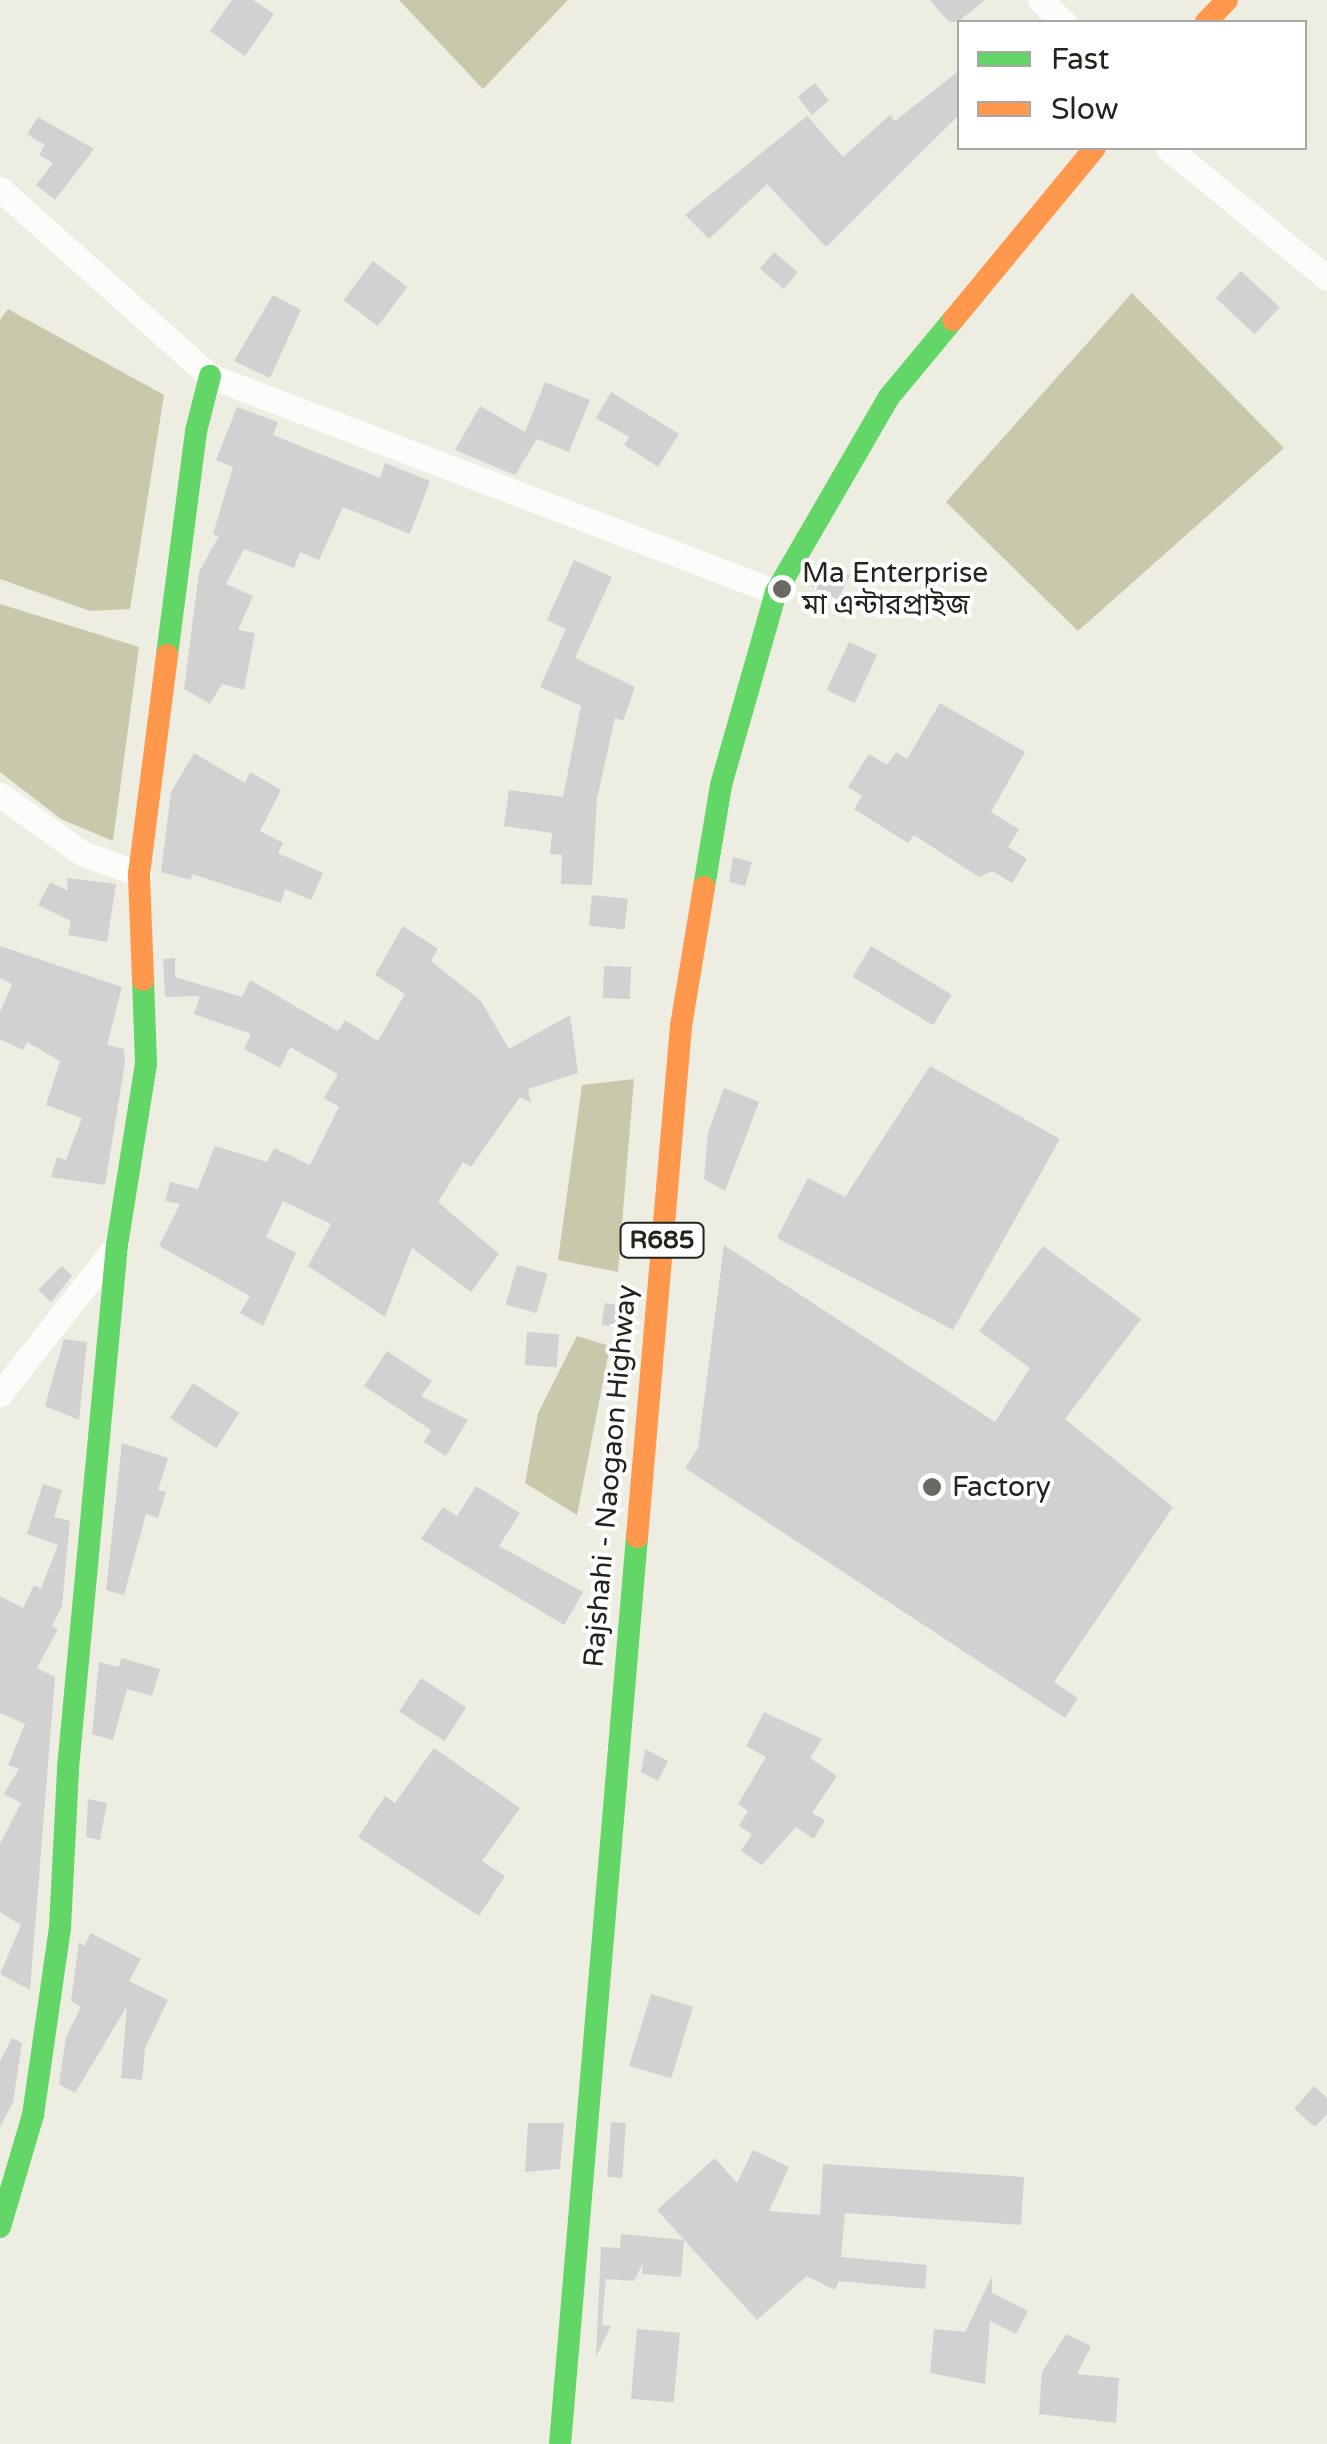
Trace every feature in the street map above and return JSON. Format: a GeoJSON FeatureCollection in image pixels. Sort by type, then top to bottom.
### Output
{"type":"FeatureCollection","features":[{"type":"Feature","properties":{"kind":"main road"},"geometry":{"type":"LineString","coordinates":[[1208,20],[1227,0]]}},
{"type":"Feature","properties":{"kind":"main road","name":"Rajshahi - Naogaon Highway"},"geometry":{"type":"LineString","coordinates":[[560,2444],[681,1026],[722,785],[776,592],[889,397],[1093,150]]}},
{"type":"Feature","properties":{"kind":"main road"},"geometry":{"type":"LineString","coordinates":[[0,2228],[34,2116],[60,1928],[68,1768],[117,1246],[146,1064],[139,874],[196,432],[210,376]]}},
{"type":"Feature","properties":{"kind":"street"},"geometry":{"type":"LineString","coordinates":[[1040,0],[1062,20]]}},
{"type":"Feature","properties":{"kind":"street"},"geometry":{"type":"LineString","coordinates":[[1170,150],[1327,278]]}},
{"type":"Feature","properties":{"kind":"street"},"geometry":{"type":"LineString","coordinates":[[0,189],[210,376],[776,592]]}},
{"type":"Feature","properties":{"kind":"street"},"geometry":{"type":"LineString","coordinates":[[0,795],[82,853],[139,874]]}},
{"type":"Feature","properties":{"kind":"street"},"geometry":{"type":"LineString","coordinates":[[0,1394],[117,1246]]}},
{"type":"Feature","properties":{"kind":"shaded area"},"geometry":{"type":"Polygon","coordinates":[[[399,0],[568,0],[483,89],[399,0]]]}},
{"type":"Feature","properties":{"kind":"shaded area"},"geometry":{"type":"Polygon","coordinates":[[[1132,293],[1284,448],[1078,631],[946,502],[1132,293]]]}},
{"type":"Feature","properties":{"kind":"shaded area"},"geometry":{"type":"Polygon","coordinates":[[[8,309],[164,395],[130,609],[90,611],[0,579],[0,320],[8,309]]]}},
{"type":"Feature","properties":{"kind":"shaded area"},"geometry":{"type":"Polygon","coordinates":[[[0,604],[139,647],[113,841],[61,819],[0,772],[0,604]]]}},
{"type":"Feature","properties":{"kind":"shaded area"},"geometry":{"type":"Polygon","coordinates":[[[634,1079],[618,1272],[558,1260],[582,1085],[634,1079]]]}},
{"type":"Feature","properties":{"kind":"shaded area"},"geometry":{"type":"Polygon","coordinates":[[[577,1336],[610,1346],[577,1515],[525,1483],[538,1413],[577,1336]]]}},
{"type":"Feature","properties":{"kind":"building"},"geometry":{"type":"Polygon","coordinates":[[[232,0],[253,0],[274,14],[245,56],[210,31],[232,0]]]}},
{"type":"Feature","properties":{"kind":"building"},"geometry":{"type":"Polygon","coordinates":[[[930,0],[985,0],[960,20],[949,22],[930,0]]]}},
{"type":"Feature","properties":{"kind":"building"},"geometry":{"type":"Polygon","coordinates":[[[957,72],[957,117],[826,247],[767,184],[709,239],[685,215],[807,116],[843,157],[890,115],[895,121],[957,72]]]}},
{"type":"Feature","properties":{"kind":"building"},"geometry":{"type":"Polygon","coordinates":[[[815,83],[829,101],[812,115],[798,97],[815,83]]]}},
{"type":"Feature","properties":{"kind":"building"},"geometry":{"type":"Polygon","coordinates":[[[38,117],[94,149],[55,200],[36,185],[53,163],[39,155],[45,145],[27,134],[38,117]]]}},
{"type":"Feature","properties":{"kind":"building"},"geometry":{"type":"Polygon","coordinates":[[[774,252],[798,272],[784,289],[760,269],[774,252]]]}},
{"type":"Feature","properties":{"kind":"building"},"geometry":{"type":"Polygon","coordinates":[[[373,261],[407,287],[378,326],[344,300],[373,261]]]}},
{"type":"Feature","properties":{"kind":"building"},"geometry":{"type":"Polygon","coordinates":[[[1241,271],[1280,307],[1255,334],[1216,298],[1241,271]]]}},
{"type":"Feature","properties":{"kind":"building"},"geometry":{"type":"Polygon","coordinates":[[[273,295],[301,310],[270,378],[234,361],[273,295]]]}},
{"type":"Feature","properties":{"kind":"building"},"geometry":{"type":"Polygon","coordinates":[[[545,382],[590,400],[569,452],[537,439],[515,475],[455,450],[480,406],[525,432],[545,382]]]}},
{"type":"Feature","properties":{"kind":"building"},"geometry":{"type":"Polygon","coordinates":[[[611,392],[679,434],[658,467],[624,445],[629,437],[596,418],[611,392]]]}},
{"type":"Feature","properties":{"kind":"building"},"geometry":{"type":"Polygon","coordinates":[[[237,407],[278,422],[273,435],[380,478],[385,463],[430,481],[410,534],[343,507],[319,560],[300,552],[294,568],[244,549],[226,584],[253,596],[238,630],[255,633],[244,690],[222,684],[210,704],[184,689],[199,572],[219,536],[213,534],[233,467],[216,460],[237,407]]]}},
{"type":"Feature","properties":{"kind":"building"},"geometry":{"type":"Polygon","coordinates":[[[574,560],[612,577],[575,658],[635,687],[623,721],[615,718],[597,799],[592,885],[561,884],[562,855],[550,854],[552,833],[504,826],[509,790],[563,797],[581,706],[540,687],[566,629],[547,620],[574,560]]]}},
{"type":"Feature","properties":{"kind":"building"},"geometry":{"type":"Polygon","coordinates":[[[823,562],[850,575],[838,599],[811,586],[823,562]]]}},
{"type":"Feature","properties":{"kind":"building"},"geometry":{"type":"Polygon","coordinates":[[[849,642],[877,655],[855,703],[827,690],[849,642]]]}},
{"type":"Feature","properties":{"kind":"building"},"geometry":{"type":"Polygon","coordinates":[[[940,703],[1025,752],[991,812],[1019,829],[1008,847],[1027,859],[1012,883],[992,871],[979,877],[914,835],[908,843],[854,809],[862,796],[848,787],[869,754],[887,765],[896,752],[907,759],[940,703]]]}},
{"type":"Feature","properties":{"kind":"building"},"geometry":{"type":"Polygon","coordinates":[[[194,753],[245,783],[250,772],[281,790],[260,831],[283,843],[278,853],[323,873],[311,900],[285,889],[281,903],[192,874],[191,880],[161,872],[171,792],[194,753]]]}},
{"type":"Feature","properties":{"kind":"building"},"geometry":{"type":"Polygon","coordinates":[[[733,857],[752,862],[745,886],[729,882],[733,857]]]}},
{"type":"Feature","properties":{"kind":"building"},"geometry":{"type":"Polygon","coordinates":[[[67,878],[116,884],[107,942],[68,935],[71,921],[38,905],[50,882],[68,891],[67,878]]]}},
{"type":"Feature","properties":{"kind":"building"},"geometry":{"type":"Polygon","coordinates":[[[592,895],[628,899],[625,930],[589,926],[592,895]]]}},
{"type":"Feature","properties":{"kind":"building"},"geometry":{"type":"Polygon","coordinates":[[[403,926],[438,949],[431,961],[481,1001],[509,1049],[570,1015],[578,1073],[528,1089],[531,1103],[520,1097],[471,1167],[463,1162],[438,1202],[499,1254],[471,1292],[412,1248],[385,1317],[308,1266],[331,1224],[283,1201],[266,1237],[296,1253],[263,1326],[240,1313],[250,1296],[159,1246],[180,1204],[165,1201],[170,1182],[198,1189],[215,1146],[267,1162],[274,1148],[310,1165],[339,1107],[324,1098],[338,1074],[290,1047],[280,1068],[244,1049],[251,1034],[194,1014],[200,996],[165,997],[163,959],[175,958],[175,977],[242,997],[250,980],[338,1031],[345,1020],[378,1041],[405,994],[375,975],[403,926]]]}},
{"type":"Feature","properties":{"kind":"building"},"geometry":{"type":"Polygon","coordinates":[[[0,946],[122,987],[107,1045],[124,1049],[125,1063],[105,1185],[51,1177],[57,1157],[66,1160],[82,1118],[46,1105],[60,1061],[27,1042],[23,1050],[0,1039],[0,1012],[12,984],[0,978],[0,946]]]}},
{"type":"Feature","properties":{"kind":"building"},"geometry":{"type":"Polygon","coordinates":[[[871,946],[952,994],[933,1025],[852,977],[871,946]]]}},
{"type":"Feature","properties":{"kind":"building"},"geometry":{"type":"Polygon","coordinates":[[[604,966],[631,967],[630,999],[603,998],[604,966]]]}},
{"type":"Feature","properties":{"kind":"building"},"geometry":{"type":"Polygon","coordinates":[[[930,1066],[1060,1139],[953,1330],[777,1238],[808,1178],[845,1197],[930,1066]]]}},
{"type":"Feature","properties":{"kind":"building"},"geometry":{"type":"Polygon","coordinates":[[[724,1088],[759,1102],[725,1191],[704,1179],[708,1133],[724,1088]]]}},
{"type":"Feature","properties":{"kind":"building","name":"Factory"},"geometry":{"type":"Polygon","coordinates":[[[724,1245],[995,1422],[1030,1368],[979,1331],[1043,1246],[1141,1319],[1065,1419],[1173,1507],[1054,1682],[1078,1698],[1065,1718],[685,1468],[698,1448],[724,1245]]]}},
{"type":"Feature","properties":{"kind":"building"},"geometry":{"type":"Polygon","coordinates":[[[517,1265],[548,1274],[536,1313],[506,1304],[517,1265]]]}},
{"type":"Feature","properties":{"kind":"building"},"geometry":{"type":"Polygon","coordinates":[[[62,1266],[72,1276],[51,1302],[38,1290],[62,1266]]]}},
{"type":"Feature","properties":{"kind":"building"},"geometry":{"type":"Polygon","coordinates":[[[605,1303],[630,1307],[626,1329],[602,1325],[605,1303]]]}},
{"type":"Feature","properties":{"kind":"building"},"geometry":{"type":"Polygon","coordinates":[[[527,1332],[559,1334],[557,1367],[525,1365],[527,1332]]]}},
{"type":"Feature","properties":{"kind":"building"},"geometry":{"type":"Polygon","coordinates":[[[64,1339],[87,1342],[79,1420],[45,1406],[64,1339]]]}},
{"type":"Feature","properties":{"kind":"building"},"geometry":{"type":"Polygon","coordinates":[[[387,1351],[432,1381],[421,1396],[468,1420],[446,1456],[424,1442],[431,1430],[364,1386],[387,1351]]]}},
{"type":"Feature","properties":{"kind":"building"},"geometry":{"type":"Polygon","coordinates":[[[193,1383],[239,1413],[216,1448],[170,1418],[193,1383]]]}},
{"type":"Feature","properties":{"kind":"building"},"geometry":{"type":"Polygon","coordinates":[[[122,1443],[168,1458],[158,1490],[166,1492],[158,1518],[146,1514],[124,1595],[106,1590],[122,1443]]]}},
{"type":"Feature","properties":{"kind":"building"},"geometry":{"type":"Polygon","coordinates":[[[43,1484],[62,1490],[54,1517],[70,1521],[62,1606],[52,1626],[58,1629],[37,1668],[55,1677],[30,1990],[0,1974],[21,1925],[0,1912],[0,1844],[21,1803],[4,1794],[19,1769],[8,1765],[25,1724],[0,1713],[0,1596],[23,1608],[34,1585],[41,1589],[58,1545],[27,1534],[43,1484]]]}},
{"type":"Feature","properties":{"kind":"building"},"geometry":{"type":"Polygon","coordinates":[[[476,1486],[520,1513],[499,1546],[583,1592],[564,1625],[421,1539],[443,1507],[457,1516],[476,1486]]]}},
{"type":"Feature","properties":{"kind":"building"},"geometry":{"type":"Polygon","coordinates":[[[121,1658],[160,1669],[152,1696],[127,1689],[113,1740],[92,1734],[99,1662],[119,1667],[121,1658]]]}},
{"type":"Feature","properties":{"kind":"building"},"geometry":{"type":"Polygon","coordinates":[[[421,1678],[466,1707],[445,1741],[399,1712],[421,1678]]]}},
{"type":"Feature","properties":{"kind":"building"},"geometry":{"type":"Polygon","coordinates":[[[764,1712],[822,1739],[810,1758],[837,1776],[812,1813],[825,1820],[814,1839],[796,1827],[762,1865],[741,1851],[752,1834],[739,1826],[748,1811],[738,1804],[766,1757],[746,1746],[764,1712]]]}},
{"type":"Feature","properties":{"kind":"building"},"geometry":{"type":"Polygon","coordinates":[[[434,1748],[520,1808],[482,1861],[505,1876],[479,1916],[358,1837],[385,1796],[395,1803],[434,1748]]]}},
{"type":"Feature","properties":{"kind":"building"},"geometry":{"type":"Polygon","coordinates":[[[645,1749],[668,1761],[658,1781],[641,1772],[645,1749]]]}},
{"type":"Feature","properties":{"kind":"building"},"geometry":{"type":"Polygon","coordinates":[[[88,1799],[107,1803],[100,1840],[86,1837],[88,1799]]]}},
{"type":"Feature","properties":{"kind":"building"},"geometry":{"type":"Polygon","coordinates":[[[91,1933],[141,1959],[129,1981],[168,2000],[145,2048],[142,2080],[121,2078],[127,2006],[75,2093],[59,2084],[66,2037],[81,2007],[71,2001],[79,1942],[84,1946],[91,1933]]]}},
{"type":"Feature","properties":{"kind":"building"},"geometry":{"type":"Polygon","coordinates":[[[651,1994],[693,2007],[671,2079],[629,2066],[651,1994]]]}},
{"type":"Feature","properties":{"kind":"building"},"geometry":{"type":"Polygon","coordinates":[[[12,2038],[22,2043],[13,2102],[0,2127],[0,2061],[12,2038]]]}},
{"type":"Feature","properties":{"kind":"building"},"geometry":{"type":"Polygon","coordinates":[[[1314,2086],[1327,2098],[1327,2114],[1315,2127],[1294,2109],[1314,2086]]]}},
{"type":"Feature","properties":{"kind":"building"},"geometry":{"type":"Polygon","coordinates":[[[611,2122],[626,2123],[622,2178],[607,2177],[611,2122]]]}},
{"type":"Feature","properties":{"kind":"building"},"geometry":{"type":"Polygon","coordinates":[[[528,2123],[564,2123],[560,2169],[525,2172],[528,2123]]]}},
{"type":"Feature","properties":{"kind":"building"},"geometry":{"type":"Polygon","coordinates":[[[753,2150],[789,2167],[769,2211],[820,2215],[823,2164],[1024,2177],[1021,2225],[845,2213],[841,2257],[927,2265],[925,2289],[839,2281],[835,2290],[807,2276],[757,2320],[657,2210],[715,2158],[737,2183],[753,2150]]]}},
{"type":"Feature","properties":{"kind":"building"},"geometry":{"type":"Polygon","coordinates":[[[621,2234],[684,2240],[681,2277],[642,2274],[643,2263],[634,2281],[606,2279],[602,2325],[611,2326],[596,2357],[601,2247],[620,2248],[621,2234]]]}},
{"type":"Feature","properties":{"kind":"building"},"geometry":{"type":"Polygon","coordinates":[[[992,2276],[992,2293],[1028,2311],[1016,2334],[990,2321],[985,2384],[930,2373],[934,2329],[965,2332],[992,2276]]]}},
{"type":"Feature","properties":{"kind":"building"},"geometry":{"type":"Polygon","coordinates":[[[637,2329],[680,2333],[674,2402],[631,2399],[637,2329]]]}},
{"type":"Feature","properties":{"kind":"building"},"geometry":{"type":"Polygon","coordinates":[[[1066,2334],[1091,2346],[1077,2374],[1119,2378],[1116,2423],[1039,2414],[1042,2372],[1066,2334]]]}},
{"type":"Feature","properties":{"kind":"traffic: fast"},"geometry":{"type":"LineString","coordinates":[[704,887],[721,785],[776,592],[889,397],[953,320]]}},
{"type":"Feature","properties":{"kind":"traffic: fast"},"geometry":{"type":"LineString","coordinates":[[167,655],[196,431],[210,376]]}},
{"type":"Feature","properties":{"kind":"traffic: fast"},"geometry":{"type":"LineString","coordinates":[[0,2227],[33,2115],[60,1928],[68,1768],[117,1245],[146,1064],[143,980]]}},
{"type":"Feature","properties":{"kind":"traffic: fast"},"geometry":{"type":"LineString","coordinates":[[560,2444],[637,1537]]}},
{"type":"Feature","properties":{"kind":"traffic: slow"},"geometry":{"type":"LineString","coordinates":[[1208,20],[1227,0]]}},
{"type":"Feature","properties":{"kind":"traffic: slow"},"geometry":{"type":"LineString","coordinates":[[953,320],[1093,150]]}},
{"type":"Feature","properties":{"kind":"traffic: slow"},"geometry":{"type":"LineString","coordinates":[[143,980],[139,874],[167,655]]}},
{"type":"Feature","properties":{"kind":"traffic: slow"},"geometry":{"type":"LineString","coordinates":[[637,1537],[681,1026],[704,887]]}},
{"type":"Feature","properties":{"kind":"place","name":"Ma Enterprise মা এন্টারপ্রাইজ"},"geometry":{"type":"Point","coordinates":[782,589]}},
{"type":"Feature","properties":{"kind":"place","name":"Factory"},"geometry":{"type":"Point","coordinates":[932,1487]}}]}
